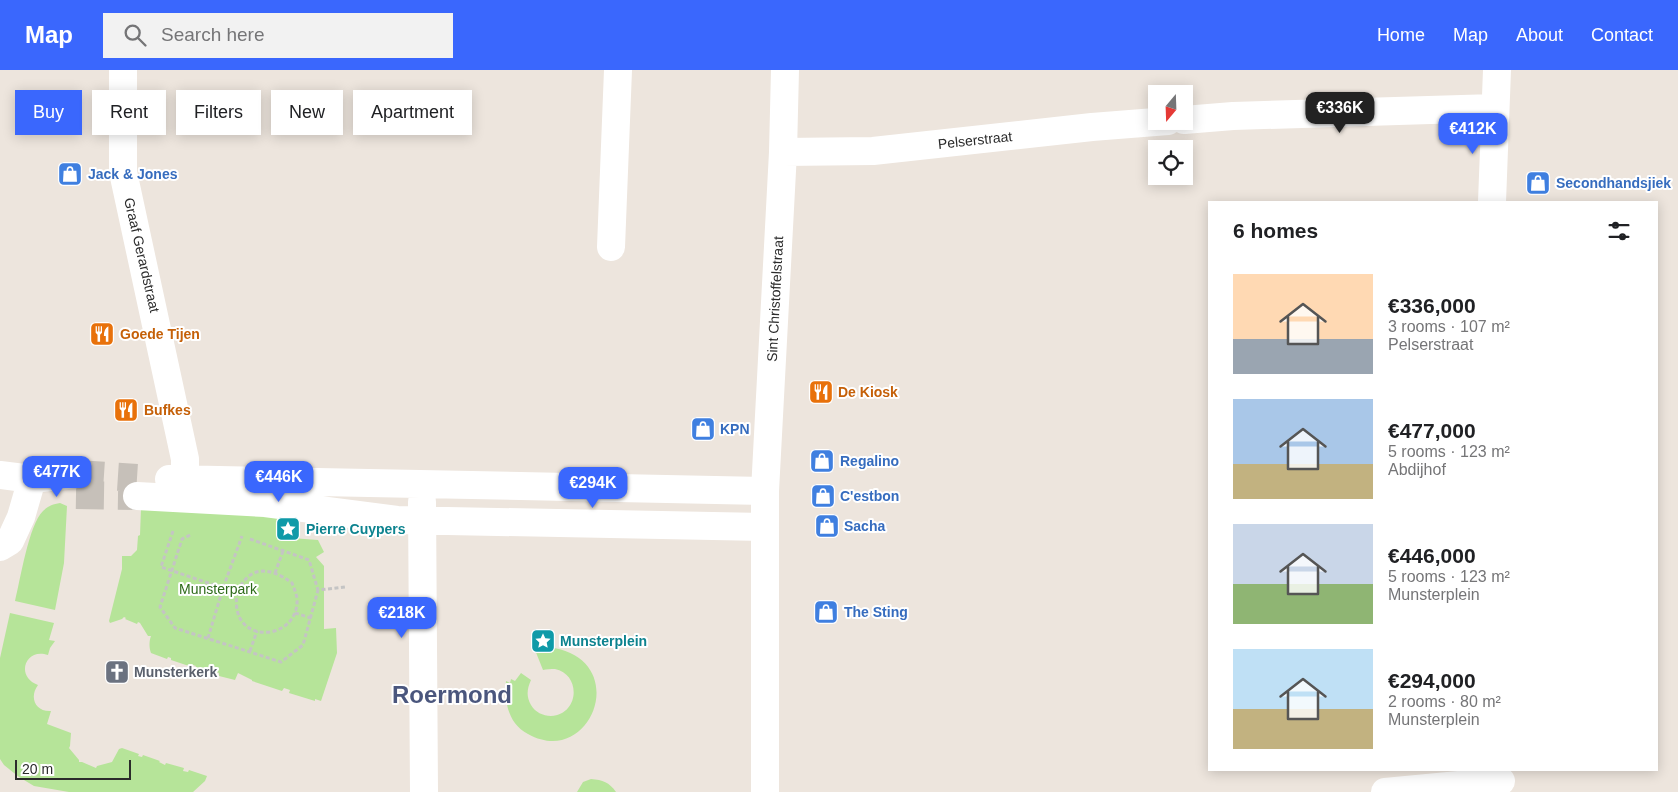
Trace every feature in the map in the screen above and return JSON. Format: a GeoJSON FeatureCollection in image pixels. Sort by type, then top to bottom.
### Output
{"type":"FeatureCollection","features":[{"type":"Feature","properties":{"kind":"street","name":"Graaf Gerardstraat"},"geometry":{"type":"LineString","coordinates":[[123,70],[124,172],[182,442],[185,459],[185,489]]}},
{"type":"Feature","properties":{"kind":"street"},"geometry":{"type":"LineString","coordinates":[[611,246],[618,70]]}},
{"type":"Feature","properties":{"kind":"street","name":"Sint Christoffelstraat"},"geometry":{"type":"LineString","coordinates":[[765,527],[765,491],[783,152],[785,70]]}},
{"type":"Feature","properties":{"kind":"street"},"geometry":{"type":"LineString","coordinates":[[1492,201],[1497,70]]}},
{"type":"Feature","properties":{"kind":"street"},"geometry":{"type":"LineString","coordinates":[[1193,119],[1233,116],[1495,108]]}},
{"type":"Feature","properties":{"kind":"street","name":"Pelserstraat"},"geometry":{"type":"LineString","coordinates":[[783,152],[873,151],[1148,123]]}},
{"type":"Feature","properties":{"kind":"street"},"geometry":{"type":"LineString","coordinates":[[0,475],[32,479],[76,474]]}},
{"type":"Feature","properties":{"kind":"street"},"geometry":{"type":"LineString","coordinates":[[0,547],[10,541],[21,517],[32,479]]}},
{"type":"Feature","properties":{"kind":"street"},"geometry":{"type":"LineString","coordinates":[[422,485],[424,792]]}},
{"type":"Feature","properties":{"kind":"street"},"geometry":{"type":"LineString","coordinates":[[137,487],[185,489],[422,485],[765,491]]}},
{"type":"Feature","properties":{"kind":"street"},"geometry":{"type":"LineString","coordinates":[[185,489],[265,503],[397,520],[765,527],[765,792]]}},
{"type":"Feature","properties":{"kind":"street"},"geometry":{"type":"LineString","coordinates":[[1385,792],[1501,781]]}},
{"type":"Feature","properties":{"kind":"path"},"geometry":{"type":"LineString","coordinates":[[174,530],[161,567],[237,594]]}},
{"type":"Feature","properties":{"kind":"path"},"geometry":{"type":"LineString","coordinates":[[198,531],[182,539],[160,607],[175,628],[281,662],[303,645],[318,590],[309,560],[241,536],[208,638]]}},
{"type":"Feature","properties":{"kind":"path"},"geometry":{"type":"LineString","coordinates":[[275,573],[283,551]]}},
{"type":"Feature","properties":{"kind":"path"},"geometry":{"type":"LineString","coordinates":[[262,570],[275,573],[292,583],[297,598],[295,613],[289,623],[278,631],[262,632],[250,628],[239,619],[235,607],[237,594],[240,584],[248,576],[262,570]]}},
{"type":"Feature","properties":{"kind":"path"},"geometry":{"type":"LineString","coordinates":[[318,590],[345,587]]}},
{"type":"Feature","properties":{"kind":"path"},"geometry":{"type":"LineString","coordinates":[[295,613],[311,618]]}},
{"type":"Feature","properties":{"kind":"path"},"geometry":{"type":"LineString","coordinates":[[250,652],[257,630]]}},
{"type":"Feature","properties":{"kind":"green space"},"geometry":{"type":"Polygon","coordinates":[[[60,503],[67,506],[64,563],[55,610],[15,601],[33,528],[43,511],[60,503]]]}},
{"type":"Feature","properties":{"kind":"green space","name":"Munsterpark"},"geometry":{"type":"Polygon","coordinates":[[[141,508],[279,512],[278,537],[318,540],[324,552],[316,557],[324,566],[324,629],[336,628],[337,653],[321,701],[289,693],[290,690],[284,688],[282,691],[252,681],[238,673],[235,680],[219,676],[219,673],[214,671],[213,674],[195,668],[196,666],[190,664],[189,666],[171,660],[168,657],[167,659],[151,653],[151,636],[148,636],[140,623],[138,622],[137,624],[124,617],[110,623],[122,569],[122,556],[131,556],[137,550],[138,536],[140,535],[141,508]]]}},
{"type":"Feature","properties":{"kind":"green space"},"geometry":{"type":"Polygon","coordinates":[[[10,613],[54,623],[49,640],[55,641],[48,655],[34,655],[26,664],[25,670],[31,681],[38,685],[34,694],[35,703],[45,711],[51,711],[47,724],[71,733],[69,748],[79,762],[96,768],[97,766],[112,762],[119,749],[122,748],[139,754],[138,756],[142,757],[143,755],[160,761],[165,765],[166,763],[184,768],[183,771],[188,772],[189,770],[207,776],[205,781],[193,792],[69,792],[34,786],[4,765],[0,759],[0,658],[10,613]]]}},
{"type":"Feature","properties":{"kind":"green space"},"geometry":{"type":"Polygon","coordinates":[[[548,647],[574,655],[590,670],[596,688],[594,708],[585,725],[570,737],[551,741],[521,730],[512,718],[506,696],[506,681],[510,683],[511,679],[515,681],[521,673],[531,680],[528,689],[529,702],[537,712],[551,716],[561,714],[568,709],[574,694],[569,678],[563,672],[555,669],[543,670],[535,650],[548,647]]]}},
{"type":"Feature","properties":{"kind":"green space"},"geometry":{"type":"Polygon","coordinates":[[[591,779],[605,782],[616,792],[577,792],[583,782],[591,779]]]}},
{"type":"Feature","properties":{"kind":"tunnel"},"geometry":{"type":"LineString","coordinates":[[76,474],[137,478]]}},
{"type":"Feature","properties":{"kind":"tunnel"},"geometry":{"type":"LineString","coordinates":[[76,495],[137,496]]}},
{"type":"Feature","properties":{"kind":"place","name":"Jack & Jones"},"geometry":{"type":"Point","coordinates":[70,174]}},
{"type":"Feature","properties":{"kind":"place","name":"Secondhandsjiek"},"geometry":{"type":"Point","coordinates":[1538,183]}},
{"type":"Feature","properties":{"kind":"place","name":"Goede Tijen"},"geometry":{"type":"Point","coordinates":[102,334]}},
{"type":"Feature","properties":{"kind":"place","name":"De Kiosk"},"geometry":{"type":"Point","coordinates":[821,392]}},
{"type":"Feature","properties":{"kind":"place","name":"Bufkes"},"geometry":{"type":"Point","coordinates":[126,410]}},
{"type":"Feature","properties":{"kind":"place","name":"KPN"},"geometry":{"type":"Point","coordinates":[703,429]}},
{"type":"Feature","properties":{"kind":"place","name":"Regalino"},"geometry":{"type":"Point","coordinates":[822,461]}},
{"type":"Feature","properties":{"kind":"place","name":"C'estbon"},"geometry":{"type":"Point","coordinates":[823,496]}},
{"type":"Feature","properties":{"kind":"place","name":"Sacha"},"geometry":{"type":"Point","coordinates":[827,526]}},
{"type":"Feature","properties":{"kind":"place","name":"Pierre Cuypers"},"geometry":{"type":"Point","coordinates":[288,529]}},
{"type":"Feature","properties":{"kind":"place","name":"The Sting"},"geometry":{"type":"Point","coordinates":[826,612]}},
{"type":"Feature","properties":{"kind":"place","name":"Munsterplein"},"geometry":{"type":"Point","coordinates":[543,641]}},
{"type":"Feature","properties":{"kind":"place","name":"Munsterkerk"},"geometry":{"type":"Point","coordinates":[117,672]}},
{"type":"Feature","properties":{"kind":"district","name":"Roermond"},"geometry":{"type":"Point","coordinates":[452,694]}}]}
